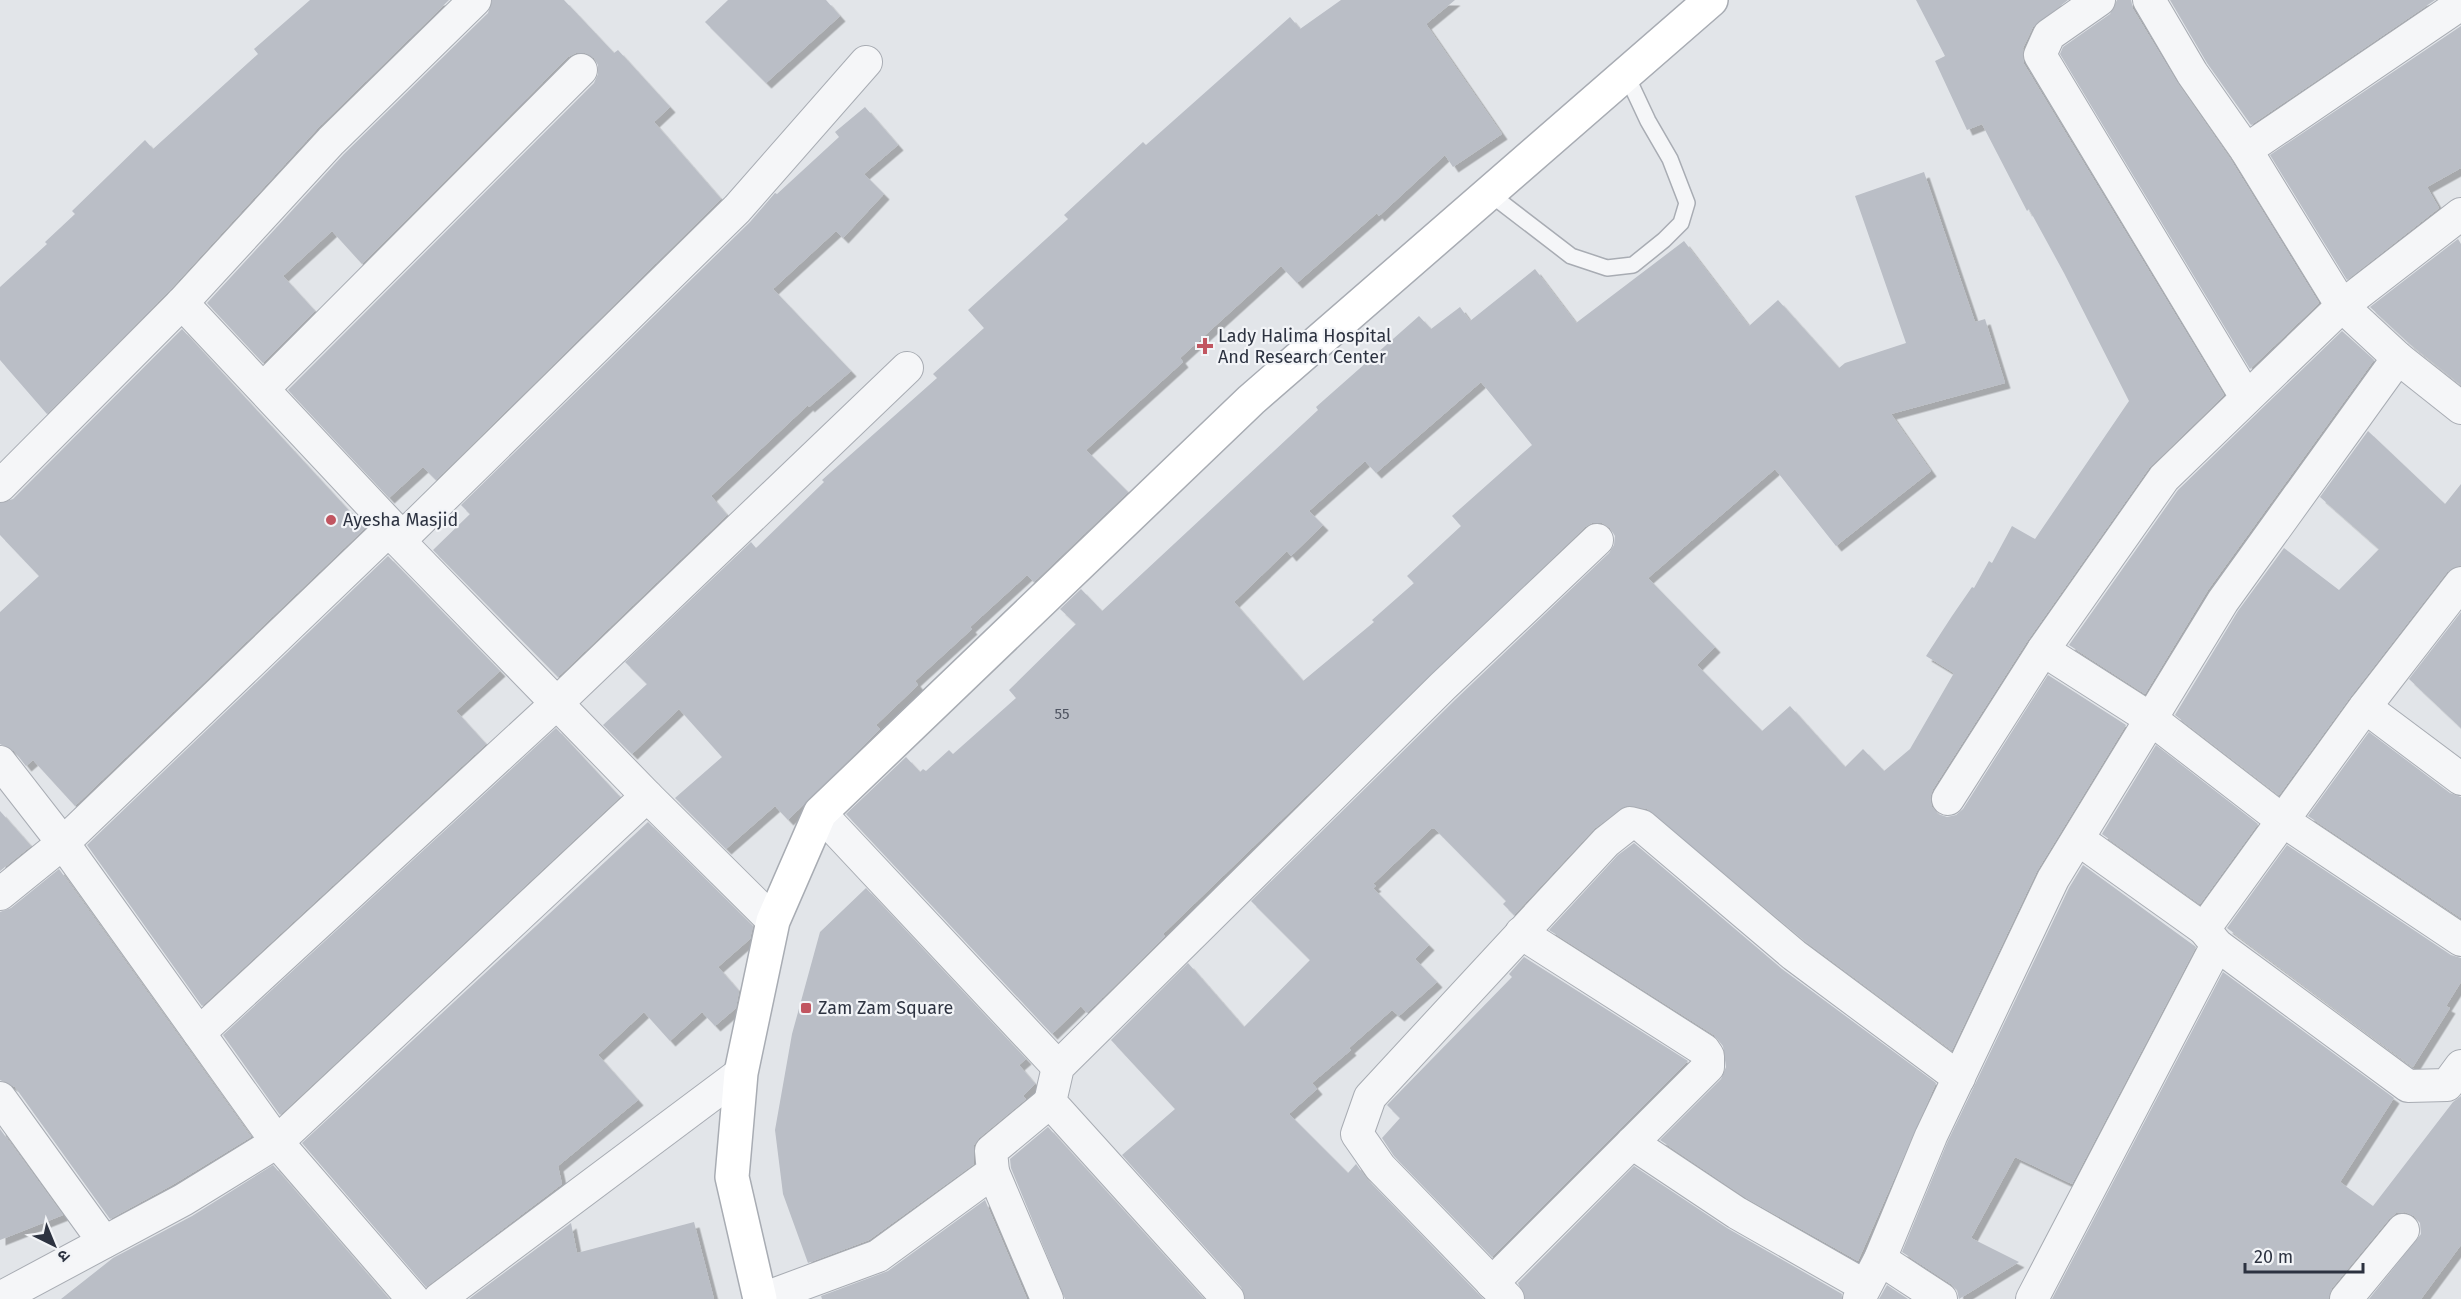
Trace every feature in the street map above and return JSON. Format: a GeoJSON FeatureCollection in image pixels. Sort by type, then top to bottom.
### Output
{"type":"FeatureCollection","features":[{"type":"Feature","properties":{"kind":"main road"},"geometry":{"type":"LineString","coordinates":[[761,1299],[732,1177],[741,1073],[773,921],[820,813],[1251,400],[1711,0]]}},
{"type":"Feature","properties":{"kind":"street"},"geometry":{"type":"LineString","coordinates":[[0,486],[182,303],[331,141],[475,0]]}},
{"type":"Feature","properties":{"kind":"street"},"geometry":{"type":"LineString","coordinates":[[2099,0],[2049,35],[2040,55],[2246,397]]}},
{"type":"Feature","properties":{"kind":"street"},"geometry":{"type":"LineString","coordinates":[[2149,0],[2192,73],[2246,150],[2342,306],[2398,358],[2461,408]]}},
{"type":"Feature","properties":{"kind":"street"},"geometry":{"type":"LineString","coordinates":[[2246,150],[2461,4]]}},
{"type":"Feature","properties":{"kind":"street"},"geometry":{"type":"LineString","coordinates":[[0,894],[63,843],[396,534],[737,209],[866,62]]}},
{"type":"Feature","properties":{"kind":"street"},"geometry":{"type":"LineString","coordinates":[[264,388],[581,70]]}},
{"type":"Feature","properties":{"kind":"street"},"geometry":{"type":"LineString","coordinates":[[1948,799],[2043,650],[2164,478],[2342,306],[2461,214]]}},
{"type":"Feature","properties":{"kind":"street"},"geometry":{"type":"LineString","coordinates":[[182,303],[264,388],[396,534],[557,703],[773,921]]}},
{"type":"Feature","properties":{"kind":"street"},"geometry":{"type":"LineString","coordinates":[[1632,1143],[1862,1293],[1880,1259],[1931,1136],[2054,879],[2223,602],[2398,358]]}},
{"type":"Feature","properties":{"kind":"street"},"geometry":{"type":"LineString","coordinates":[[200,1033],[557,703],[907,368]]}},
{"type":"Feature","properties":{"kind":"street"},"geometry":{"type":"LineString","coordinates":[[1047,1299],[993,1172],[991,1151],[1050,1102],[1058,1067],[1443,686],[1597,540]]}},
{"type":"Feature","properties":{"kind":"street"},"geometry":{"type":"LineString","coordinates":[[2032,1299],[2210,937],[2282,819],[2365,707],[2460,588]]}},
{"type":"Feature","properties":{"kind":"street"},"geometry":{"type":"LineString","coordinates":[[2043,650],[2151,719],[2282,819],[2461,940]]}},
{"type":"Feature","properties":{"kind":"street"},"geometry":{"type":"LineString","coordinates":[[2365,707],[2461,779]]}},
{"type":"Feature","properties":{"kind":"street"},"geometry":{"type":"LineString","coordinates":[[0,762],[63,843],[277,1142],[413,1299]]}},
{"type":"Feature","properties":{"kind":"street"},"geometry":{"type":"LineString","coordinates":[[0,1298],[183,1200],[277,1142],[647,796]]}},
{"type":"Feature","properties":{"kind":"street"},"geometry":{"type":"LineString","coordinates":[[820,813],[1058,1067]]}},
{"type":"Feature","properties":{"kind":"street"},"geometry":{"type":"LineString","coordinates":[[1521,933],[1704,1050],[1708,1056],[1708,1067],[1632,1143],[1500,1291],[1380,1167],[1357,1134],[1370,1097],[1521,933],[1606,842],[1630,823],[1642,826],[1794,955],[1959,1078]]}},
{"type":"Feature","properties":{"kind":"street"},"geometry":{"type":"LineString","coordinates":[[2078,839],[2408,1086],[2447,1084],[2461,1066]]}},
{"type":"Feature","properties":{"kind":"street"},"geometry":{"type":"LineString","coordinates":[[439,1299],[741,1073]]}},
{"type":"Feature","properties":{"kind":"street"},"geometry":{"type":"LineString","coordinates":[[0,1098],[104,1242]]}},
{"type":"Feature","properties":{"kind":"street"},"geometry":{"type":"LineString","coordinates":[[1050,1102],[1228,1299]]}},
{"type":"Feature","properties":{"kind":"street"},"geometry":{"type":"LineString","coordinates":[[761,1299],[878,1256],[993,1172]]}},
{"type":"Feature","properties":{"kind":"street"},"geometry":{"type":"LineString","coordinates":[[2346,1299],[2403,1230]]}},
{"type":"Feature","properties":{"kind":"street"},"geometry":{"type":"LineString","coordinates":[[1880,1259],[1941,1299]]}},
{"type":"Feature","properties":{"kind":"lane"},"geometry":{"type":"LineString","coordinates":[[1489,193],[1571,256],[1607,268],[1633,266],[1664,240],[1681,223],[1687,203],[1670,159],[1648,122],[1626,74]]}},
{"type":"Feature","properties":{"kind":"building"},"geometry":{"type":"Polygon","coordinates":[[[310,0],[449,0],[318,128],[169,291],[47,414],[0,360],[0,287],[47,244],[45,242],[75,214],[72,211],[145,140],[153,149],[258,54],[254,49],[310,0]]]}},
{"type":"Feature","properties":{"kind":"building"},"geometry":{"type":"Polygon","coordinates":[[[492,0],[564,0],[614,53],[618,50],[670,107],[654,122],[721,199],[436,480],[423,467],[389,498],[288,390],[594,83],[598,74],[598,65],[594,58],[585,53],[576,53],[568,57],[362,264],[332,231],[283,276],[315,311],[263,363],[207,303],[344,154],[488,13],[492,0]]]}},
{"type":"Feature","properties":{"kind":"building"},"geometry":{"type":"Polygon","coordinates":[[[728,0],[826,0],[840,16],[766,83],[705,22],[728,0]]]}},
{"type":"Feature","properties":{"kind":"building"},"geometry":{"type":"Polygon","coordinates":[[[1341,0],[1455,0],[1426,24],[1502,134],[1453,167],[1445,155],[1379,216],[1377,213],[1297,283],[1281,266],[1180,358],[1183,362],[1086,450],[1128,492],[1034,582],[1027,575],[970,627],[972,629],[915,681],[918,685],[876,725],[880,729],[788,820],[775,806],[726,849],[675,798],[722,757],[679,709],[632,754],[603,725],[647,684],[625,662],[751,542],[756,548],[824,482],[822,480],[937,378],[933,374],[984,328],[968,310],[1068,219],[1064,215],[1143,142],[1146,145],[1290,17],[1300,29],[1341,0]]]}},
{"type":"Feature","properties":{"kind":"building"},"geometry":{"type":"Polygon","coordinates":[[[1916,0],[2068,0],[2033,27],[2023,48],[2024,64],[2224,395],[2149,468],[2028,640],[1933,789],[1930,798],[1932,807],[1938,814],[1947,817],[1956,815],[1963,809],[2048,675],[2126,725],[2037,871],[1952,1050],[1805,941],[1647,809],[1626,806],[1595,828],[1514,915],[1503,904],[1506,901],[1434,828],[1431,829],[1373,884],[1376,886],[1373,888],[1429,945],[1415,959],[1437,982],[1399,1016],[1392,1010],[1349,1048],[1351,1050],[1312,1083],[1317,1089],[1289,1114],[1348,1173],[1356,1164],[1367,1179],[1483,1299],[1245,1299],[1241,1287],[1122,1155],[1175,1109],[1111,1040],[1188,963],[1244,1027],[1310,960],[1251,901],[1456,699],[1609,553],[1614,545],[1615,536],[1610,528],[1602,523],[1592,523],[1585,527],[1163,934],[1165,936],[1087,1013],[1081,1006],[1052,1034],[846,814],[906,757],[920,772],[923,769],[926,771],[949,750],[953,754],[1016,698],[1009,690],[1076,624],[1060,609],[1081,589],[1102,611],[1318,410],[1316,407],[1419,316],[1431,329],[1460,307],[1470,321],[1535,269],[1576,323],[1684,241],[1749,326],[1778,300],[1839,368],[1845,363],[1906,343],[1855,196],[1924,172],[1975,322],[1985,319],[2005,383],[1891,414],[1931,471],[1836,546],[1775,469],[1648,578],[1715,647],[1697,665],[1762,731],[1790,706],[1845,767],[1863,749],[1884,771],[1910,749],[1954,673],[1926,656],[1952,616],[1972,587],[1974,588],[1989,561],[1992,563],[2012,526],[2035,539],[2129,401],[2064,273],[2029,209],[2027,211],[1982,124],[1967,130],[1935,61],[1945,56],[1916,0]],[[1481,382],[1376,473],[1365,461],[1309,511],[1323,525],[1291,556],[1287,551],[1234,602],[1303,681],[1374,622],[1372,620],[1414,583],[1407,576],[1461,526],[1452,516],[1532,445],[1481,382]]]}},
{"type":"Feature","properties":{"kind":"building"},"geometry":{"type":"Polygon","coordinates":[[[2117,0],[2131,0],[2133,9],[2177,82],[2231,160],[2319,303],[2250,369],[2060,54],[2063,47],[2110,14],[2117,0]]]}},
{"type":"Feature","properties":{"kind":"building"},"geometry":{"type":"Polygon","coordinates":[[[2170,0],[2435,0],[2251,125],[2207,63],[2170,0]]]}},
{"type":"Feature","properties":{"kind":"building"},"geometry":{"type":"Polygon","coordinates":[[[2461,26],[2461,168],[2427,187],[2439,208],[2347,280],[2270,155],[2461,26]]]}},
{"type":"Feature","properties":{"kind":"building"},"geometry":{"type":"Polygon","coordinates":[[[865,107],[898,145],[864,174],[884,194],[843,238],[836,231],[773,289],[851,371],[809,407],[808,405],[711,496],[727,515],[558,677],[433,550],[470,514],[461,505],[750,222],[775,193],[777,194],[839,137],[835,132],[865,107]]]}},
{"type":"Feature","properties":{"kind":"building"},"geometry":{"type":"Polygon","coordinates":[[[2458,239],[2461,244],[2461,385],[2410,344],[2370,307],[2458,239]]]}},
{"type":"Feature","properties":{"kind":"building"},"geometry":{"type":"Polygon","coordinates":[[[182,329],[365,528],[75,806],[33,760],[26,766],[14,751],[0,744],[0,612],[39,576],[0,535],[0,503],[13,499],[182,329]]]}},
{"type":"Feature","properties":{"kind":"building"},"geometry":{"type":"Polygon","coordinates":[[[2342,331],[2374,360],[2208,590],[2145,694],[2069,645],[2178,490],[2342,331]]]}},
{"type":"Feature","properties":{"kind":"building"},"geometry":{"type":"Polygon","coordinates":[[[2368,431],[2445,504],[2461,484],[2461,565],[2447,572],[2351,696],[2279,795],[2175,715],[2238,611],[2284,548],[2339,590],[2379,549],[2320,497],[2368,431]]]}},
{"type":"Feature","properties":{"kind":"building"},"geometry":{"type":"Polygon","coordinates":[[[388,556],[500,671],[456,711],[486,744],[202,1006],[87,845],[388,556]]]}},
{"type":"Feature","properties":{"kind":"building"},"geometry":{"type":"Polygon","coordinates":[[[2461,612],[2461,728],[2409,679],[2461,612]]]}},
{"type":"Feature","properties":{"kind":"building"},"geometry":{"type":"Polygon","coordinates":[[[556,728],[620,797],[280,1115],[223,1035],[556,728]]]}},
{"type":"Feature","properties":{"kind":"building"},"geometry":{"type":"Polygon","coordinates":[[[2369,732],[2450,793],[2461,797],[2461,918],[2308,816],[2369,732]]]}},
{"type":"Feature","properties":{"kind":"building"},"geometry":{"type":"Polygon","coordinates":[[[2156,745],[2258,824],[2200,904],[2102,834],[2156,745]]]}},
{"type":"Feature","properties":{"kind":"building"},"geometry":{"type":"Polygon","coordinates":[[[0,811],[31,846],[0,871],[0,811]]]}},
{"type":"Feature","properties":{"kind":"building"},"geometry":{"type":"Polygon","coordinates":[[[648,822],[753,926],[750,939],[718,967],[739,991],[736,1008],[715,1026],[702,1012],[670,1041],[644,1012],[598,1055],[638,1100],[558,1166],[562,1184],[426,1287],[302,1143],[648,822]]]}},
{"type":"Feature","properties":{"kind":"building"},"geometry":{"type":"Polygon","coordinates":[[[1634,843],[1782,969],[1936,1083],[1858,1261],[1746,1198],[1660,1140],[1721,1079],[1726,1067],[1723,1046],[1714,1035],[1549,930],[1618,855],[1634,843]]]}},
{"type":"Feature","properties":{"kind":"building"},"geometry":{"type":"Polygon","coordinates":[[[2287,845],[2451,955],[2461,958],[2461,982],[2446,1006],[2450,1008],[2413,1067],[2227,928],[2287,845]]]}},
{"type":"Feature","properties":{"kind":"building"},"geometry":{"type":"Polygon","coordinates":[[[2083,865],[2196,947],[2072,1184],[2015,1157],[1971,1238],[2019,1262],[1959,1299],[1957,1290],[1951,1284],[1902,1252],[1947,1143],[2069,888],[2083,865]]]}},
{"type":"Feature","properties":{"kind":"building"},"geometry":{"type":"Polygon","coordinates":[[[59,869],[251,1137],[174,1184],[110,1219],[15,1087],[0,1080],[0,912],[11,908],[59,869]]]}},
{"type":"Feature","properties":{"kind":"building"},"geometry":{"type":"Polygon","coordinates":[[[866,888],[1026,1059],[1019,1065],[1035,1084],[1023,1096],[1026,1099],[979,1138],[974,1145],[974,1164],[869,1240],[808,1263],[783,1194],[775,1130],[792,1034],[820,932],[866,888]]]}},
{"type":"Feature","properties":{"kind":"building"},"geometry":{"type":"Polygon","coordinates":[[[1524,957],[1688,1061],[1492,1257],[1394,1156],[1382,1138],[1400,1118],[1387,1105],[1512,977],[1509,974],[1524,957]]]}},
{"type":"Feature","properties":{"kind":"building"},"geometry":{"type":"Polygon","coordinates":[[[2223,972],[2394,1098],[2340,1182],[2373,1206],[2453,1102],[2461,1096],[2461,1245],[2421,1299],[2369,1299],[2421,1234],[2420,1223],[2414,1216],[2405,1212],[2396,1213],[2389,1219],[2332,1288],[2328,1299],[2052,1299],[2223,972]]]}},
{"type":"Feature","properties":{"kind":"building"},"geometry":{"type":"Polygon","coordinates":[[[1048,1127],[1202,1299],[1065,1299],[1011,1168],[1010,1159],[1048,1127]]]}},
{"type":"Feature","properties":{"kind":"building"},"geometry":{"type":"Polygon","coordinates":[[[0,1129],[63,1215],[0,1240],[0,1129]]]}},
{"type":"Feature","properties":{"kind":"building"},"geometry":{"type":"Polygon","coordinates":[[[273,1165],[389,1299],[61,1299],[113,1258],[192,1216],[273,1165]]]}},
{"type":"Feature","properties":{"kind":"building"},"geometry":{"type":"Polygon","coordinates":[[[1634,1166],[1727,1228],[1842,1294],[1841,1299],[1525,1299],[1518,1283],[1634,1166]]]}},
{"type":"Feature","properties":{"kind":"building"},"geometry":{"type":"Polygon","coordinates":[[[985,1200],[1027,1299],[822,1299],[821,1296],[888,1271],[985,1200]]]}},
{"type":"Feature","properties":{"kind":"building"},"geometry":{"type":"Polygon","coordinates":[[[694,1222],[714,1299],[469,1299],[571,1223],[577,1253],[694,1222]]]}},
{"type":"Feature","properties":{"kind":"building"},"geometry":{"type":"Polygon","coordinates":[[[1887,1285],[1908,1299],[1879,1299],[1887,1285]]]}},
{"type":"Feature","properties":{"kind":"place","name":"Lady Halima Hospital And Research Center"},"geometry":{"type":"Point","coordinates":[1205,346]}},
{"type":"Feature","properties":{"kind":"place","name":"Ayesha Masjid"},"geometry":{"type":"Point","coordinates":[331,520]}},
{"type":"Feature","properties":{"kind":"place","name":"Zam Zam Square"},"geometry":{"type":"Point","coordinates":[806,1008]}}]}
